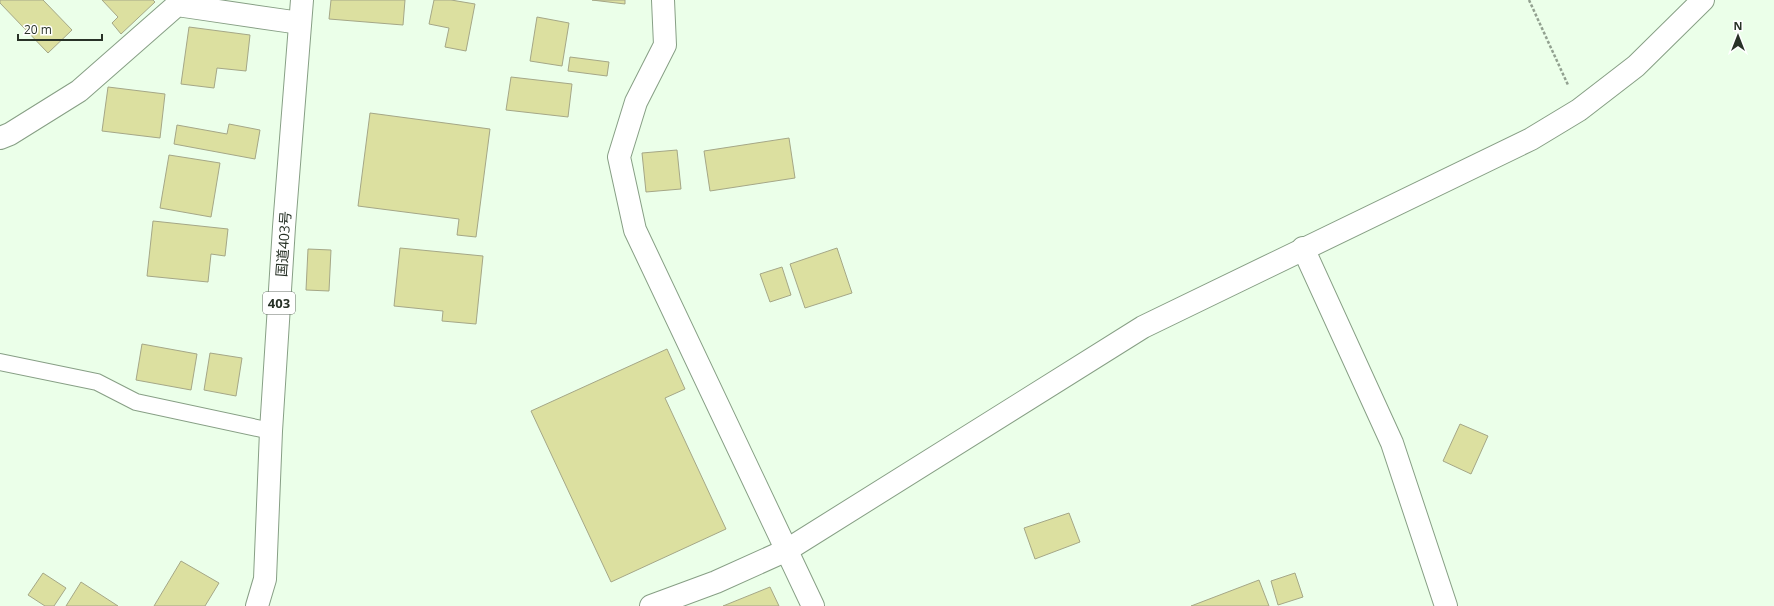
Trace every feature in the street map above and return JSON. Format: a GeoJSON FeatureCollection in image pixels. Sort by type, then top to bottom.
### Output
{"type":"FeatureCollection","features":[{"type":"Feature","properties":{"kind":"main road","name":"国道403号"},"geometry":{"type":"LineString","coordinates":[[257,606],[265,579],[271,431],[284,227],[302,0]]}},
{"type":"Feature","properties":{"kind":"main road"},"geometry":{"type":"LineString","coordinates":[[663,0],[665,45],[636,102],[618,157],[633,223],[638,237],[813,606]]}},
{"type":"Feature","properties":{"kind":"main road"},"geometry":{"type":"LineString","coordinates":[[651,606],[716,582],[787,550],[1143,327],[1531,139],[1579,110],[1636,66],[1703,0]]}},
{"type":"Feature","properties":{"kind":"main road"},"geometry":{"type":"LineString","coordinates":[[0,138],[10,134],[79,91],[177,5],[300,23]]}},
{"type":"Feature","properties":{"kind":"main road"},"geometry":{"type":"LineString","coordinates":[[1304,248],[1392,443],[1446,606]]}},
{"type":"Feature","properties":{"kind":"lane"},"geometry":{"type":"LineString","coordinates":[[0,362],[97,382],[136,402],[271,431]]}},
{"type":"Feature","properties":{"kind":"path"},"geometry":{"type":"LineString","coordinates":[[1529,0],[1579,110]]}},
{"type":"Feature","properties":{"kind":"building"},"geometry":{"type":"Polygon","coordinates":[[[0,0],[43,0],[72,30],[48,53],[0,3],[0,0]]]}},
{"type":"Feature","properties":{"kind":"building"},"geometry":{"type":"Polygon","coordinates":[[[102,0],[153,0],[155,2],[121,34],[112,23],[118,17],[102,0]]]}},
{"type":"Feature","properties":{"kind":"building"},"geometry":{"type":"Polygon","coordinates":[[[331,0],[405,0],[403,25],[329,19],[331,0]]]}},
{"type":"Feature","properties":{"kind":"building"},"geometry":{"type":"Polygon","coordinates":[[[434,0],[451,0],[475,4],[466,51],[445,47],[449,28],[429,24],[434,0]]]}},
{"type":"Feature","properties":{"kind":"building"},"geometry":{"type":"Polygon","coordinates":[[[592,0],[625,0],[625,4],[592,0]]]}},
{"type":"Feature","properties":{"kind":"building"},"geometry":{"type":"Polygon","coordinates":[[[537,17],[569,23],[562,66],[530,61],[537,17]]]}},
{"type":"Feature","properties":{"kind":"building"},"geometry":{"type":"Polygon","coordinates":[[[189,27],[250,35],[246,71],[217,68],[214,88],[181,84],[189,27]]]}},
{"type":"Feature","properties":{"kind":"building"},"geometry":{"type":"Polygon","coordinates":[[[570,57],[609,62],[607,76],[568,71],[570,57]]]}},
{"type":"Feature","properties":{"kind":"building"},"geometry":{"type":"Polygon","coordinates":[[[511,77],[572,84],[568,117],[506,110],[511,77]]]}},
{"type":"Feature","properties":{"kind":"building"},"geometry":{"type":"Polygon","coordinates":[[[108,87],[165,94],[160,138],[102,131],[108,87]]]}},
{"type":"Feature","properties":{"kind":"building"},"geometry":{"type":"Polygon","coordinates":[[[370,113],[490,129],[476,237],[457,235],[459,219],[358,206],[370,113]]]}},
{"type":"Feature","properties":{"kind":"building"},"geometry":{"type":"Polygon","coordinates":[[[229,124],[260,130],[255,159],[174,144],[177,125],[227,134],[229,124]]]}},
{"type":"Feature","properties":{"kind":"building"},"geometry":{"type":"Polygon","coordinates":[[[789,138],[795,178],[710,191],[704,151],[789,138]]]}},
{"type":"Feature","properties":{"kind":"building"},"geometry":{"type":"Polygon","coordinates":[[[677,150],[681,189],[646,192],[642,153],[677,150]]]}},
{"type":"Feature","properties":{"kind":"building"},"geometry":{"type":"Polygon","coordinates":[[[169,155],[220,163],[211,217],[160,208],[169,155]]]}},
{"type":"Feature","properties":{"kind":"building"},"geometry":{"type":"Polygon","coordinates":[[[153,221],[228,229],[225,256],[211,254],[208,282],[147,276],[153,221]]]}},
{"type":"Feature","properties":{"kind":"building"},"geometry":{"type":"Polygon","coordinates":[[[400,248],[483,256],[476,324],[442,321],[443,311],[394,306],[400,248]]]}},
{"type":"Feature","properties":{"kind":"building"},"geometry":{"type":"Polygon","coordinates":[[[837,248],[852,293],[805,308],[790,264],[837,248]]]}},
{"type":"Feature","properties":{"kind":"building"},"geometry":{"type":"Polygon","coordinates":[[[308,249],[331,250],[329,291],[306,290],[308,249]]]}},
{"type":"Feature","properties":{"kind":"building"},"geometry":{"type":"Polygon","coordinates":[[[782,267],[791,295],[770,302],[760,274],[782,267]]]}},
{"type":"Feature","properties":{"kind":"building"},"geometry":{"type":"Polygon","coordinates":[[[142,344],[197,354],[191,390],[136,380],[142,344]]]}},
{"type":"Feature","properties":{"kind":"building"},"geometry":{"type":"Polygon","coordinates":[[[667,349],[685,389],[665,398],[726,529],[611,582],[531,411],[667,349]]]}},
{"type":"Feature","properties":{"kind":"building"},"geometry":{"type":"Polygon","coordinates":[[[210,353],[242,358],[236,396],[204,390],[210,353]]]}},
{"type":"Feature","properties":{"kind":"building"},"geometry":{"type":"Polygon","coordinates":[[[1460,424],[1488,436],[1471,474],[1443,461],[1460,424]]]}},
{"type":"Feature","properties":{"kind":"building"},"geometry":{"type":"Polygon","coordinates":[[[1069,513],[1080,542],[1035,559],[1024,528],[1069,513]]]}},
{"type":"Feature","properties":{"kind":"building"},"geometry":{"type":"Polygon","coordinates":[[[181,561],[219,583],[205,606],[154,606],[181,561]]]}},
{"type":"Feature","properties":{"kind":"building"},"geometry":{"type":"Polygon","coordinates":[[[43,573],[66,588],[54,606],[45,606],[28,595],[43,573]]]}},
{"type":"Feature","properties":{"kind":"building"},"geometry":{"type":"Polygon","coordinates":[[[1295,573],[1303,597],[1278,605],[1271,581],[1295,573]]]}},
{"type":"Feature","properties":{"kind":"building"},"geometry":{"type":"Polygon","coordinates":[[[1259,580],[1269,606],[1191,606],[1259,580]]]}},
{"type":"Feature","properties":{"kind":"building"},"geometry":{"type":"Polygon","coordinates":[[[81,582],[118,606],[66,606],[81,582]]]}},
{"type":"Feature","properties":{"kind":"building"},"geometry":{"type":"Polygon","coordinates":[[[770,587],[779,606],[723,606],[770,587]]]}}]}
